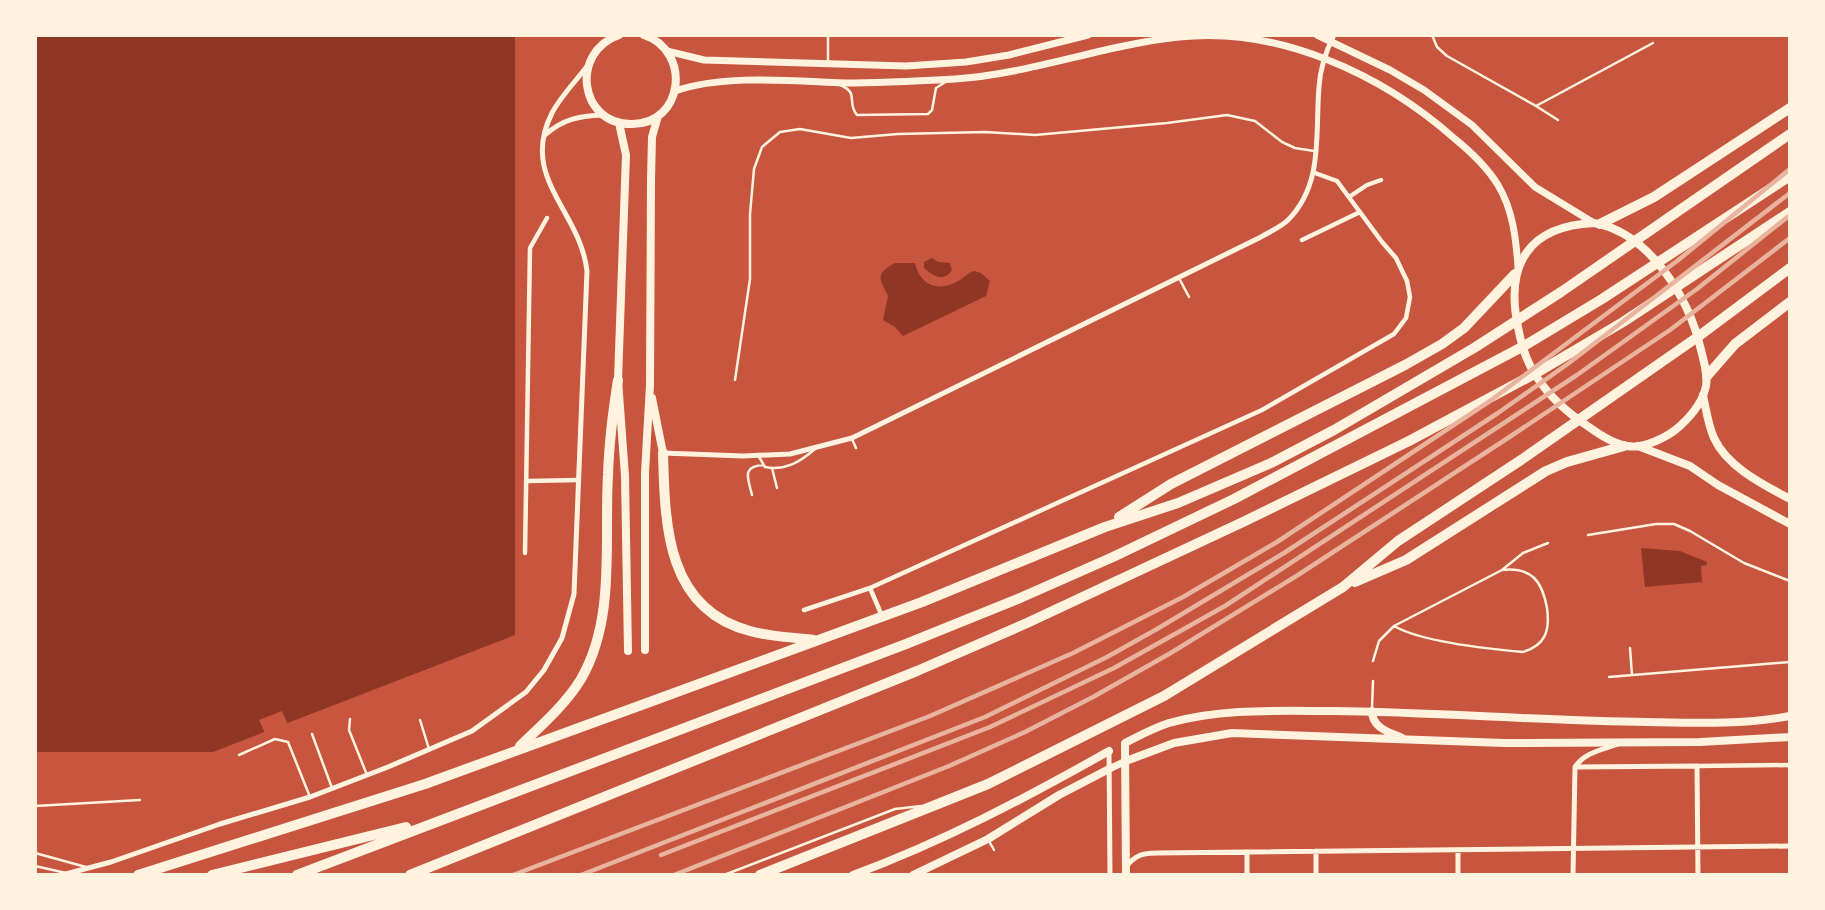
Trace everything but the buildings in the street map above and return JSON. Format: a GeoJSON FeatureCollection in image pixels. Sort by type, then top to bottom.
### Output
{"type":"FeatureCollection","features":[{"type":"Feature","properties":{"kind":"highway"},"geometry":{"type":"LineString","coordinates":[[1597,223],[1654,197],[1790,108]]}},
{"type":"Feature","properties":{"kind":"highway"},"geometry":{"type":"LineString","coordinates":[[138,875],[425,784],[883,617],[1104,527],[1178,503],[1271,463],[1404,391],[1561,292],[1790,134]]}},
{"type":"Feature","properties":{"kind":"highway"},"geometry":{"type":"LineString","coordinates":[[297,875],[906,645],[992,610],[1234,499],[1524,346],[1602,299],[1790,176]]}},
{"type":"Feature","properties":{"kind":"highway"},"geometry":{"type":"LineString","coordinates":[[410,875],[827,708],[1002,635],[1123,580],[1409,441],[1538,372],[1623,321],[1790,212]]}},
{"type":"Feature","properties":{"kind":"highway"},"geometry":{"type":"LineString","coordinates":[[1343,587],[1398,541],[1521,460],[1699,336],[1790,268]]}},
{"type":"Feature","properties":{"kind":"highway"},"geometry":{"type":"LineString","coordinates":[[1104,527],[1171,484],[1442,344],[1464,328],[1517,270]]}},
{"type":"Feature","properties":{"kind":"highway"},"geometry":{"type":"LineString","coordinates":[[1707,376],[1735,344],[1790,302]]}},
{"type":"Feature","properties":{"kind":"highway"},"geometry":{"type":"LineString","coordinates":[[514,751],[580,680],[594,650],[606,584],[608,473],[618,380]]}},
{"type":"Feature","properties":{"kind":"highway"},"geometry":{"type":"LineString","coordinates":[[760,875],[942,804],[1000,778],[1164,696],[1343,587],[1406,560],[1546,471],[1567,462],[1624,446]]}},
{"type":"Feature","properties":{"kind":"highway"},"geometry":{"type":"LineString","coordinates":[[663,453],[669,544],[678,571],[706,610],[752,632],[818,640]]}},
{"type":"Feature","properties":{"kind":"highway"},"geometry":{"type":"LineString","coordinates":[[212,875],[439,820]]}},
{"type":"Feature","properties":{"kind":"main road"},"geometry":{"type":"LineString","coordinates":[[619,35],[602,44],[589,63],[586,78],[594,105],[604,115],[619,123],[643,123],[657,116],[671,101],[675,91],[676,70],[667,51],[655,40],[644,35]]}},
{"type":"Feature","properties":{"kind":"main road"},"geometry":{"type":"LineString","coordinates":[[645,650],[645,473],[650,385],[652,147],[657,116]]}},
{"type":"Feature","properties":{"kind":"main road"},"geometry":{"type":"LineString","coordinates":[[619,123],[626,155],[618,380],[625,476],[628,651]]}},
{"type":"Feature","properties":{"kind":"main road"},"geometry":{"type":"LineString","coordinates":[[1637,446],[1677,429],[1690,416],[1703,395],[1707,376],[1697,333],[1680,295],[1651,256],[1624,234],[1597,223],[1570,225],[1552,231],[1535,244],[1517,270],[1513,288],[1514,309],[1524,351],[1536,377],[1566,410],[1593,430],[1624,446],[1637,446],[1690,466],[1717,485],[1790,524]]}},
{"type":"Feature","properties":{"kind":"main road"},"geometry":{"type":"LineString","coordinates":[[650,385],[663,453]]}},
{"type":"Feature","properties":{"kind":"main road"},"geometry":{"type":"LineString","coordinates":[[1703,395],[1711,430],[1721,449],[1749,474],[1790,499]]}},
{"type":"Feature","properties":{"kind":"main road"},"geometry":{"type":"LineString","coordinates":[[1372,711],[1372,718],[1378,727],[1405,739]]}},
{"type":"Feature","properties":{"kind":"main road"},"geometry":{"type":"LineString","coordinates":[[1126,871],[1125,743],[1169,723],[1229,713],[1372,711],[1646,722],[1745,722],[1790,716]]}},
{"type":"Feature","properties":{"kind":"main road"},"geometry":{"type":"LineString","coordinates":[[1126,761],[1161,746],[1224,734],[1504,743],[1756,741],[1790,737]]}},
{"type":"Feature","properties":{"kind":"main road"},"geometry":{"type":"LineString","coordinates":[[853,875],[957,832],[1109,751]]}},
{"type":"Feature","properties":{"kind":"main road"},"geometry":{"type":"LineString","coordinates":[[913,875],[1015,826],[1059,795],[1109,769]]}},
{"type":"Feature","properties":{"kind":"street"},"geometry":{"type":"LineString","coordinates":[[667,51],[704,60],[906,65],[965,62],[1009,55],[1088,35]]}},
{"type":"Feature","properties":{"kind":"street"},"geometry":{"type":"LineString","coordinates":[[1317,35],[1333,38],[1400,75],[1454,111],[1490,141],[1535,187],[1597,223]]}},
{"type":"Feature","properties":{"kind":"street"},"geometry":{"type":"LineString","coordinates":[[675,91],[716,81],[870,83],[950,79],[1017,71],[1115,48],[1180,37],[1226,36],[1250,39],[1324,59],[1396,94],[1443,128],[1479,161],[1497,183],[1508,205],[1517,270]]}},
{"type":"Feature","properties":{"kind":"street"},"geometry":{"type":"LineString","coordinates":[[663,453],[790,454],[852,438],[1179,278],[1287,221],[1304,199],[1315,173],[1319,84],[1324,59],[1333,38]]}},
{"type":"Feature","properties":{"kind":"street"},"geometry":{"type":"LineString","coordinates":[[65,874],[310,797],[472,731],[526,692],[552,656],[562,638],[574,594],[587,271],[581,243],[544,170],[541,153],[542,137],[552,112],[589,63]]}},
{"type":"Feature","properties":{"kind":"street"},"geometry":{"type":"LineString","coordinates":[[542,137],[566,120],[579,116],[604,115]]}},
{"type":"Feature","properties":{"kind":"street"},"geometry":{"type":"LineString","coordinates":[[804,610],[870,588],[1262,410],[1394,334],[1406,318],[1410,297],[1407,281],[1396,258],[1381,242],[1337,181],[1315,173]]}},
{"type":"Feature","properties":{"kind":"street"},"geometry":{"type":"LineString","coordinates":[[1349,197],[1367,184],[1381,180]]}},
{"type":"Feature","properties":{"kind":"street"},"geometry":{"type":"LineString","coordinates":[[1302,240],[1360,212]]}},
{"type":"Feature","properties":{"kind":"street"},"geometry":{"type":"LineString","coordinates":[[525,553],[530,248],[547,218]]}},
{"type":"Feature","properties":{"kind":"street"},"geometry":{"type":"LineString","coordinates":[[528,481],[579,480]]}},
{"type":"Feature","properties":{"kind":"street"},"geometry":{"type":"LineString","coordinates":[[870,588],[883,617]]}},
{"type":"Feature","properties":{"kind":"street"},"geometry":{"type":"LineString","coordinates":[[1110,875],[1109,751],[1125,743]]}},
{"type":"Feature","properties":{"kind":"street"},"geometry":{"type":"LineString","coordinates":[[1573,875],[1575,767],[1579,761],[1596,750],[1621,743]]}},
{"type":"Feature","properties":{"kind":"street"},"geometry":{"type":"LineString","coordinates":[[1109,769],[1126,761]]}},
{"type":"Feature","properties":{"kind":"street"},"geometry":{"type":"LineString","coordinates":[[1575,767],[1790,765]]}},
{"type":"Feature","properties":{"kind":"street"},"geometry":{"type":"LineString","coordinates":[[1697,766],[1698,875]]}},
{"type":"Feature","properties":{"kind":"street"},"geometry":{"type":"LineString","coordinates":[[1126,871],[1135,857],[1142,854],[1790,846]]}},
{"type":"Feature","properties":{"kind":"street"},"geometry":{"type":"LineString","coordinates":[[1458,849],[1458,875]]}},
{"type":"Feature","properties":{"kind":"street"},"geometry":{"type":"LineString","coordinates":[[1316,851],[1316,875]]}},
{"type":"Feature","properties":{"kind":"street"},"geometry":{"type":"LineString","coordinates":[[1247,852],[1247,875]]}},
{"type":"Feature","properties":{"kind":"lane"},"geometry":{"type":"LineString","coordinates":[[828,35],[828,64]]}},
{"type":"Feature","properties":{"kind":"lane"},"geometry":{"type":"LineString","coordinates":[[1432,35],[1437,47],[1447,56],[1558,120]]}},
{"type":"Feature","properties":{"kind":"lane"},"geometry":{"type":"LineString","coordinates":[[1536,106],[1653,43]]}},
{"type":"Feature","properties":{"kind":"lane"},"geometry":{"type":"LineString","coordinates":[[831,82],[849,89],[857,115],[928,114],[932,110],[936,88],[950,79]]}},
{"type":"Feature","properties":{"kind":"lane"},"geometry":{"type":"LineString","coordinates":[[735,380],[750,279],[750,214],[754,169],[762,147],[780,132],[800,129],[851,138],[985,132],[1035,135],[1227,115],[1255,121],[1273,136],[1295,148],[1317,151]]}},
{"type":"Feature","properties":{"kind":"lane"},"geometry":{"type":"LineString","coordinates":[[1179,278],[1189,298]]}},
{"type":"Feature","properties":{"kind":"lane"},"geometry":{"type":"LineString","coordinates":[[852,438],[856,448]]}},
{"type":"Feature","properties":{"kind":"lane"},"geometry":{"type":"LineString","coordinates":[[752,495],[747,474],[753,466],[764,465],[777,469],[802,461],[818,447]]}},
{"type":"Feature","properties":{"kind":"lane"},"geometry":{"type":"LineString","coordinates":[[758,455],[764,465]]}},
{"type":"Feature","properties":{"kind":"lane"},"geometry":{"type":"LineString","coordinates":[[772,468],[777,488]]}},
{"type":"Feature","properties":{"kind":"lane"},"geometry":{"type":"LineString","coordinates":[[1588,535],[1656,524],[1674,524],[1744,562],[1790,581]]}},
{"type":"Feature","properties":{"kind":"lane"},"geometry":{"type":"LineString","coordinates":[[1373,661],[1379,641],[1394,626],[1502,570],[1523,554],[1548,543]]}},
{"type":"Feature","properties":{"kind":"lane"},"geometry":{"type":"LineString","coordinates":[[1394,626],[1406,633],[1423,637],[1513,651],[1534,649],[1542,642],[1549,622],[1544,590],[1531,575],[1522,571],[1502,570]]}},
{"type":"Feature","properties":{"kind":"lane"},"geometry":{"type":"LineString","coordinates":[[1630,648],[1632,675]]}},
{"type":"Feature","properties":{"kind":"lane"},"geometry":{"type":"LineString","coordinates":[[1609,677],[1790,662]]}},
{"type":"Feature","properties":{"kind":"lane"},"geometry":{"type":"LineString","coordinates":[[1372,711],[1373,681]]}},
{"type":"Feature","properties":{"kind":"lane"},"geometry":{"type":"LineString","coordinates":[[350,719],[349,730],[367,775]]}},
{"type":"Feature","properties":{"kind":"lane"},"geometry":{"type":"LineString","coordinates":[[420,720],[429,750]]}},
{"type":"Feature","properties":{"kind":"lane"},"geometry":{"type":"LineString","coordinates":[[312,734],[332,788]]}},
{"type":"Feature","properties":{"kind":"lane"},"geometry":{"type":"LineString","coordinates":[[239,755],[275,739],[288,741],[310,797]]}},
{"type":"Feature","properties":{"kind":"lane"},"geometry":{"type":"LineString","coordinates":[[35,806],[140,800]]}},
{"type":"Feature","properties":{"kind":"lane"},"geometry":{"type":"LineString","coordinates":[[724,875],[895,809],[942,804]]}},
{"type":"Feature","properties":{"kind":"lane"},"geometry":{"type":"LineString","coordinates":[[988,839],[994,850]]}},
{"type":"Feature","properties":{"kind":"lane"},"geometry":{"type":"LineString","coordinates":[[35,853],[89,868]]}},
{"type":"Feature","properties":{"kind":"lane"},"geometry":{"type":"LineString","coordinates":[[35,866],[65,874]]}},
{"type":"Feature","properties":{"kind":"shaded area"},"geometry":{"type":"Polygon","coordinates":[[[35,35],[515,35],[515,635],[213,752],[35,752],[35,35]]]}},
{"type":"Feature","properties":{"kind":"shaded area"},"geometry":{"type":"Polygon","coordinates":[[[932,258],[938,262],[950,263],[952,270],[949,274],[939,277],[924,268],[924,262],[932,258]]]}},
{"type":"Feature","properties":{"kind":"shaded area"},"geometry":{"type":"Polygon","coordinates":[[[895,263],[915,263],[926,282],[938,286],[952,284],[974,271],[981,273],[990,281],[986,296],[903,336],[883,320],[888,296],[881,274],[895,263]]]}},
{"type":"Feature","properties":{"kind":"shaded area"},"geometry":{"type":"Polygon","coordinates":[[[1641,548],[1680,551],[1707,562],[1707,565],[1701,566],[1702,582],[1645,587],[1641,548]]]}},
{"type":"Feature","properties":{"kind":"pier"},"geometry":{"type":"Polygon","coordinates":[[[282,711],[289,727],[266,735],[259,720],[282,711]]]}},
{"type":"Feature","properties":{"kind":"railway"},"geometry":{"type":"LineString","coordinates":[[513,875],[930,716],[1073,653],[1183,597],[1277,542],[1490,401],[1677,261],[1790,169]]}},
{"type":"Feature","properties":{"kind":"railway"},"geometry":{"type":"LineString","coordinates":[[581,875],[985,717],[1107,657],[1157,629],[1284,553],[1498,413],[1569,363],[1790,193]]}},
{"type":"Feature","properties":{"kind":"railway"},"geometry":{"type":"LineString","coordinates":[[661,855],[990,727],[1114,668],[1225,606],[1577,375],[1697,289],[1790,215]]}},
{"type":"Feature","properties":{"kind":"railway"},"geometry":{"type":"LineString","coordinates":[[674,875],[949,766],[1025,732],[1169,654],[1298,575],[1670,330],[1790,238]]}}]}
